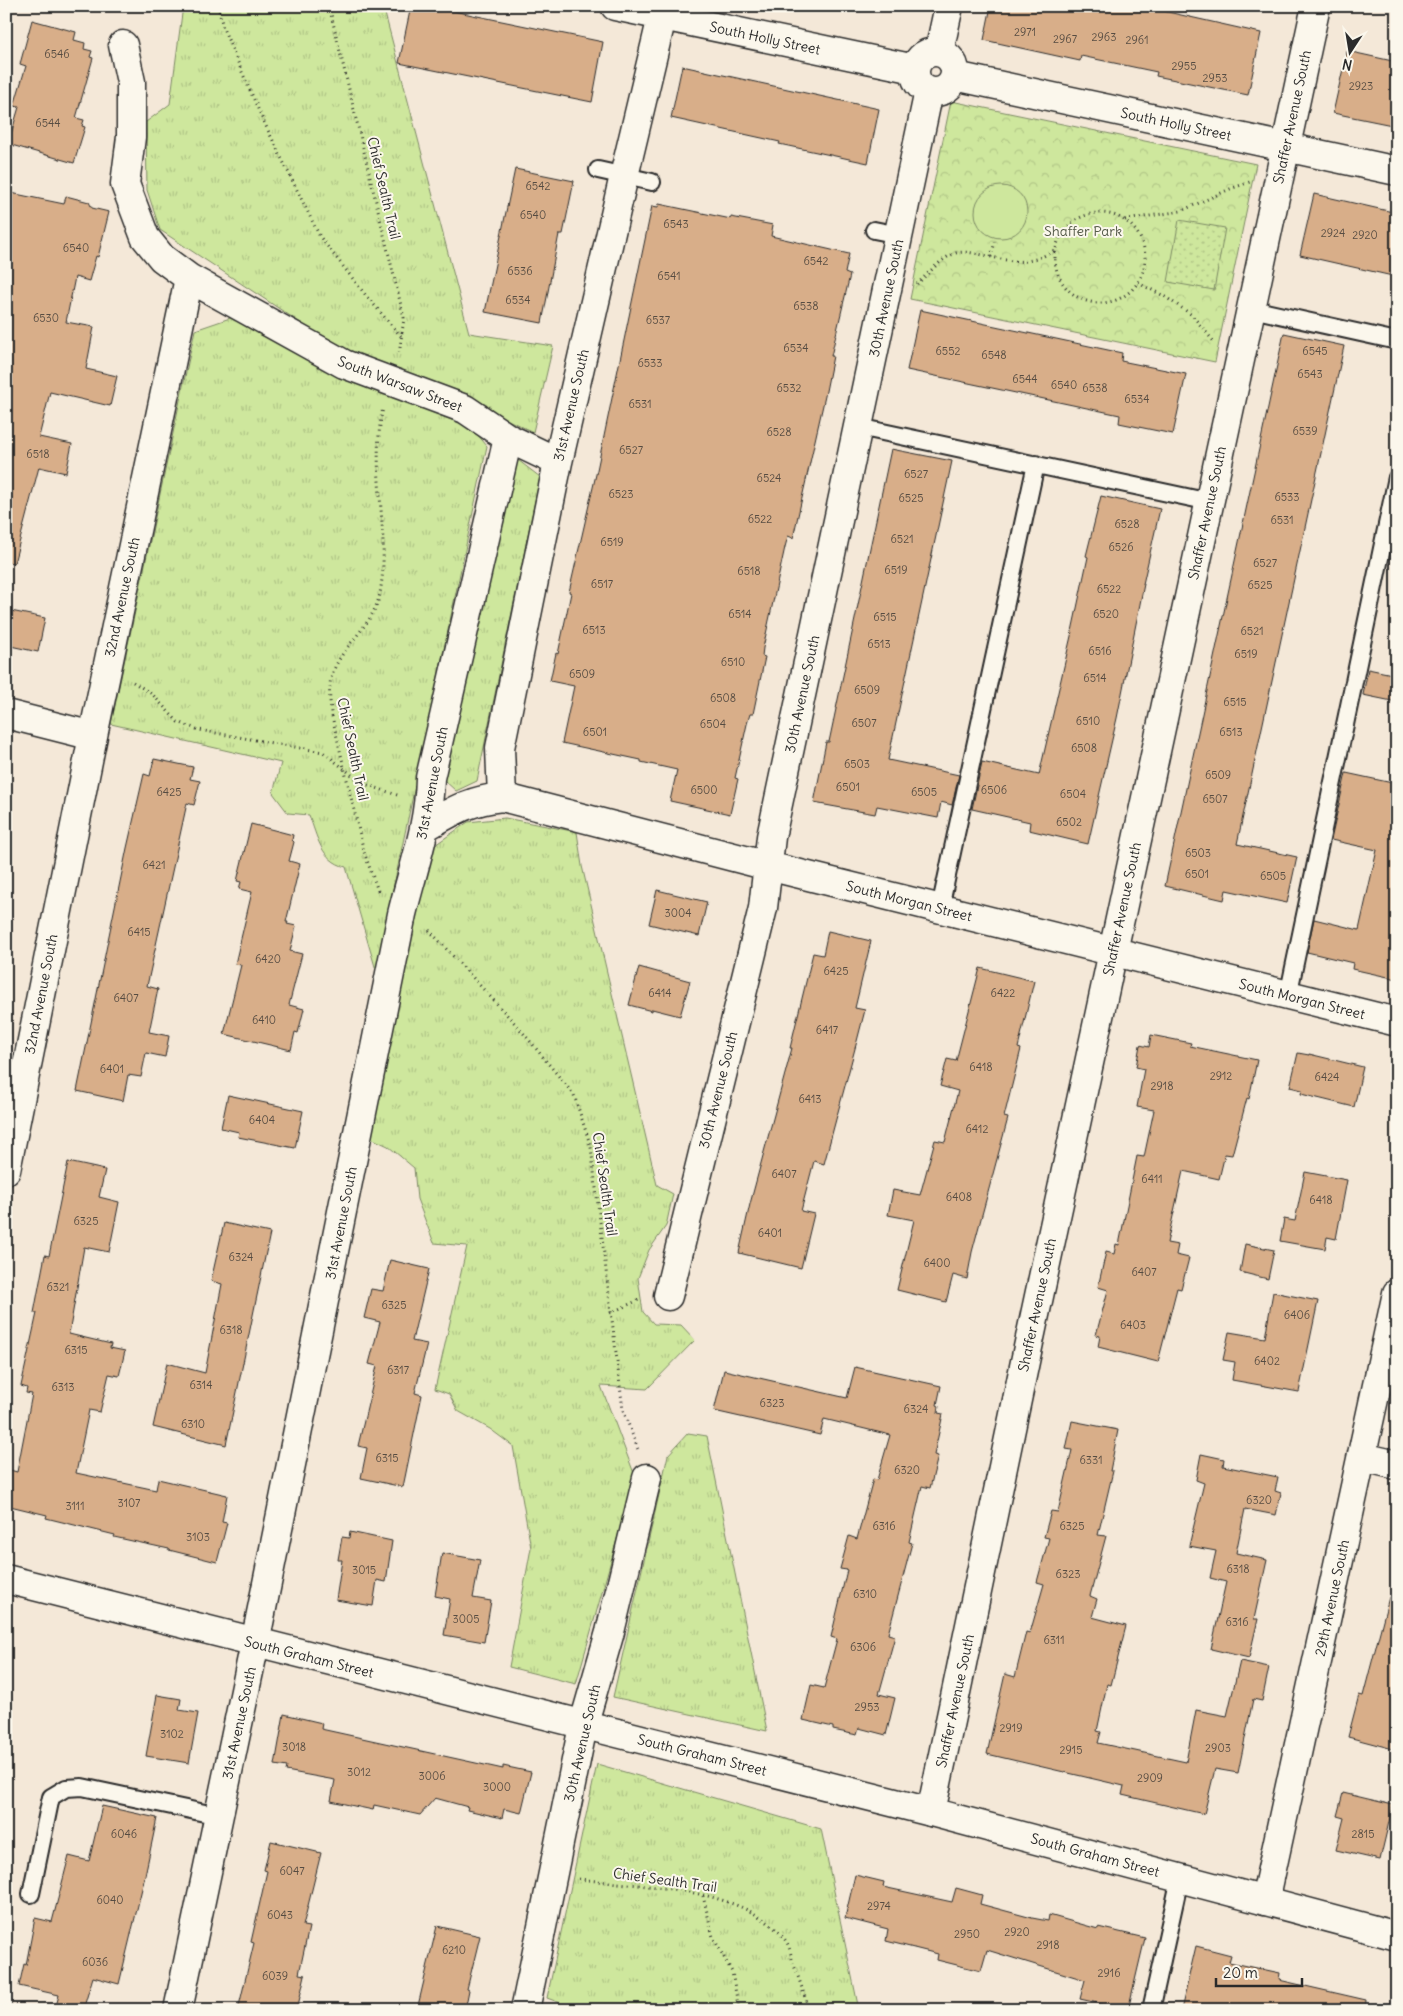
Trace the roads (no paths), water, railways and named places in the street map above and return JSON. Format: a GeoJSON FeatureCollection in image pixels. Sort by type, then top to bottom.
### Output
{"type":"FeatureCollection","features":[{"type":"Feature","properties":{"kind":"street","name":"South Holly Street"},"geometry":{"type":"LineString","coordinates":[[615,6],[922,80]]}},
{"type":"Feature","properties":{"kind":"street"},"geometry":{"type":"LineString","coordinates":[[940,52],[949,6]]}},
{"type":"Feature","properties":{"kind":"street","name":"Shaffer Avenue South"},"geometry":{"type":"LineString","coordinates":[[931,1812],[1025,1360],[1316,6]]}},
{"type":"Feature","properties":{"kind":"street","name":"31st Avenue South"},"geometry":{"type":"LineString","coordinates":[[502,797],[500,748],[558,462],[611,173],[662,17]]}},
{"type":"Feature","properties":{"kind":"street"},"geometry":{"type":"LineString","coordinates":[[123,45],[132,82],[131,137],[125,184],[145,237],[162,258],[189,278]]}},
{"type":"Feature","properties":{"kind":"street"},"geometry":{"type":"LineString","coordinates":[[930,52],[940,52],[953,61],[955,76],[951,85],[946,90],[939,92],[922,80],[919,60],[930,52]]}},
{"type":"Feature","properties":{"kind":"street","name":"South Holly Street"},"geometry":{"type":"LineString","coordinates":[[955,76],[1284,159],[1397,171]]}},
{"type":"Feature","properties":{"kind":"street","name":"30th Avenue South"},"geometry":{"type":"LineString","coordinates":[[668,1296],[763,908],[771,838],[882,316],[886,232],[922,80]]}},
{"type":"Feature","properties":{"kind":"street","name":"South Warsaw Street"},"geometry":{"type":"LineString","coordinates":[[189,278],[344,364],[465,409],[508,438],[558,462]]}},
{"type":"Feature","properties":{"kind":"street","name":"32nd Avenue South"},"geometry":{"type":"LineString","coordinates":[[6,1170],[92,736],[189,278]]}},
{"type":"Feature","properties":{"kind":"street","name":"31st Avenue South"},"geometry":{"type":"LineString","coordinates":[[178,2010],[255,1643],[402,914],[427,816],[430,778],[508,438]]}},
{"type":"Feature","properties":{"kind":"street"},"geometry":{"type":"LineString","coordinates":[[6,714],[92,736]]}},
{"type":"Feature","properties":{"kind":"street","name":"South Morgan Street"},"geometry":{"type":"LineString","coordinates":[[427,816],[484,799],[502,797],[768,866],[1397,1022]]}},
{"type":"Feature","properties":{"kind":"street","name":"29th Avenue South"},"geometry":{"type":"LineString","coordinates":[[1265,1901],[1397,1293]]}},
{"type":"Feature","properties":{"kind":"street"},"geometry":{"type":"LineString","coordinates":[[1362,1456],[1397,1464]]}},
{"type":"Feature","properties":{"kind":"street","name":"30th Avenue South"},"geometry":{"type":"LineString","coordinates":[[525,2010],[583,1726],[610,1632],[647,1478]]}},
{"type":"Feature","properties":{"kind":"street","name":"South Graham Street"},"geometry":{"type":"LineString","coordinates":[[6,1579],[583,1726],[931,1812],[1397,1936]]}},
{"type":"Feature","properties":{"kind":"lane"},"geometry":{"type":"LineString","coordinates":[[611,173],[652,182]]}},
{"type":"Feature","properties":{"kind":"lane"},"geometry":{"type":"LineString","coordinates":[[1252,309],[1397,341]]}},
{"type":"Feature","properties":{"kind":"lane"},"geometry":{"type":"LineString","coordinates":[[859,427],[1210,502]]}},
{"type":"Feature","properties":{"kind":"lane"},"geometry":{"type":"LineString","coordinates":[[940,908],[1036,464]]}},
{"type":"Feature","properties":{"kind":"lane"},"geometry":{"type":"LineString","coordinates":[[1288,996],[1397,477]]}},
{"type":"Feature","properties":{"kind":"lane"},"geometry":{"type":"LineString","coordinates":[[31,1894],[51,1797],[66,1788],[82,1787],[219,1816]]}},
{"type":"Feature","properties":{"kind":"lane"},"geometry":{"type":"LineString","coordinates":[[1151,2010],[1180,1878]]}},
{"type":"Feature","properties":{"kind":"park label","name":"Shaffer Park"},"geometry":{"type":"Point","coordinates":[1083,231]}}]}
